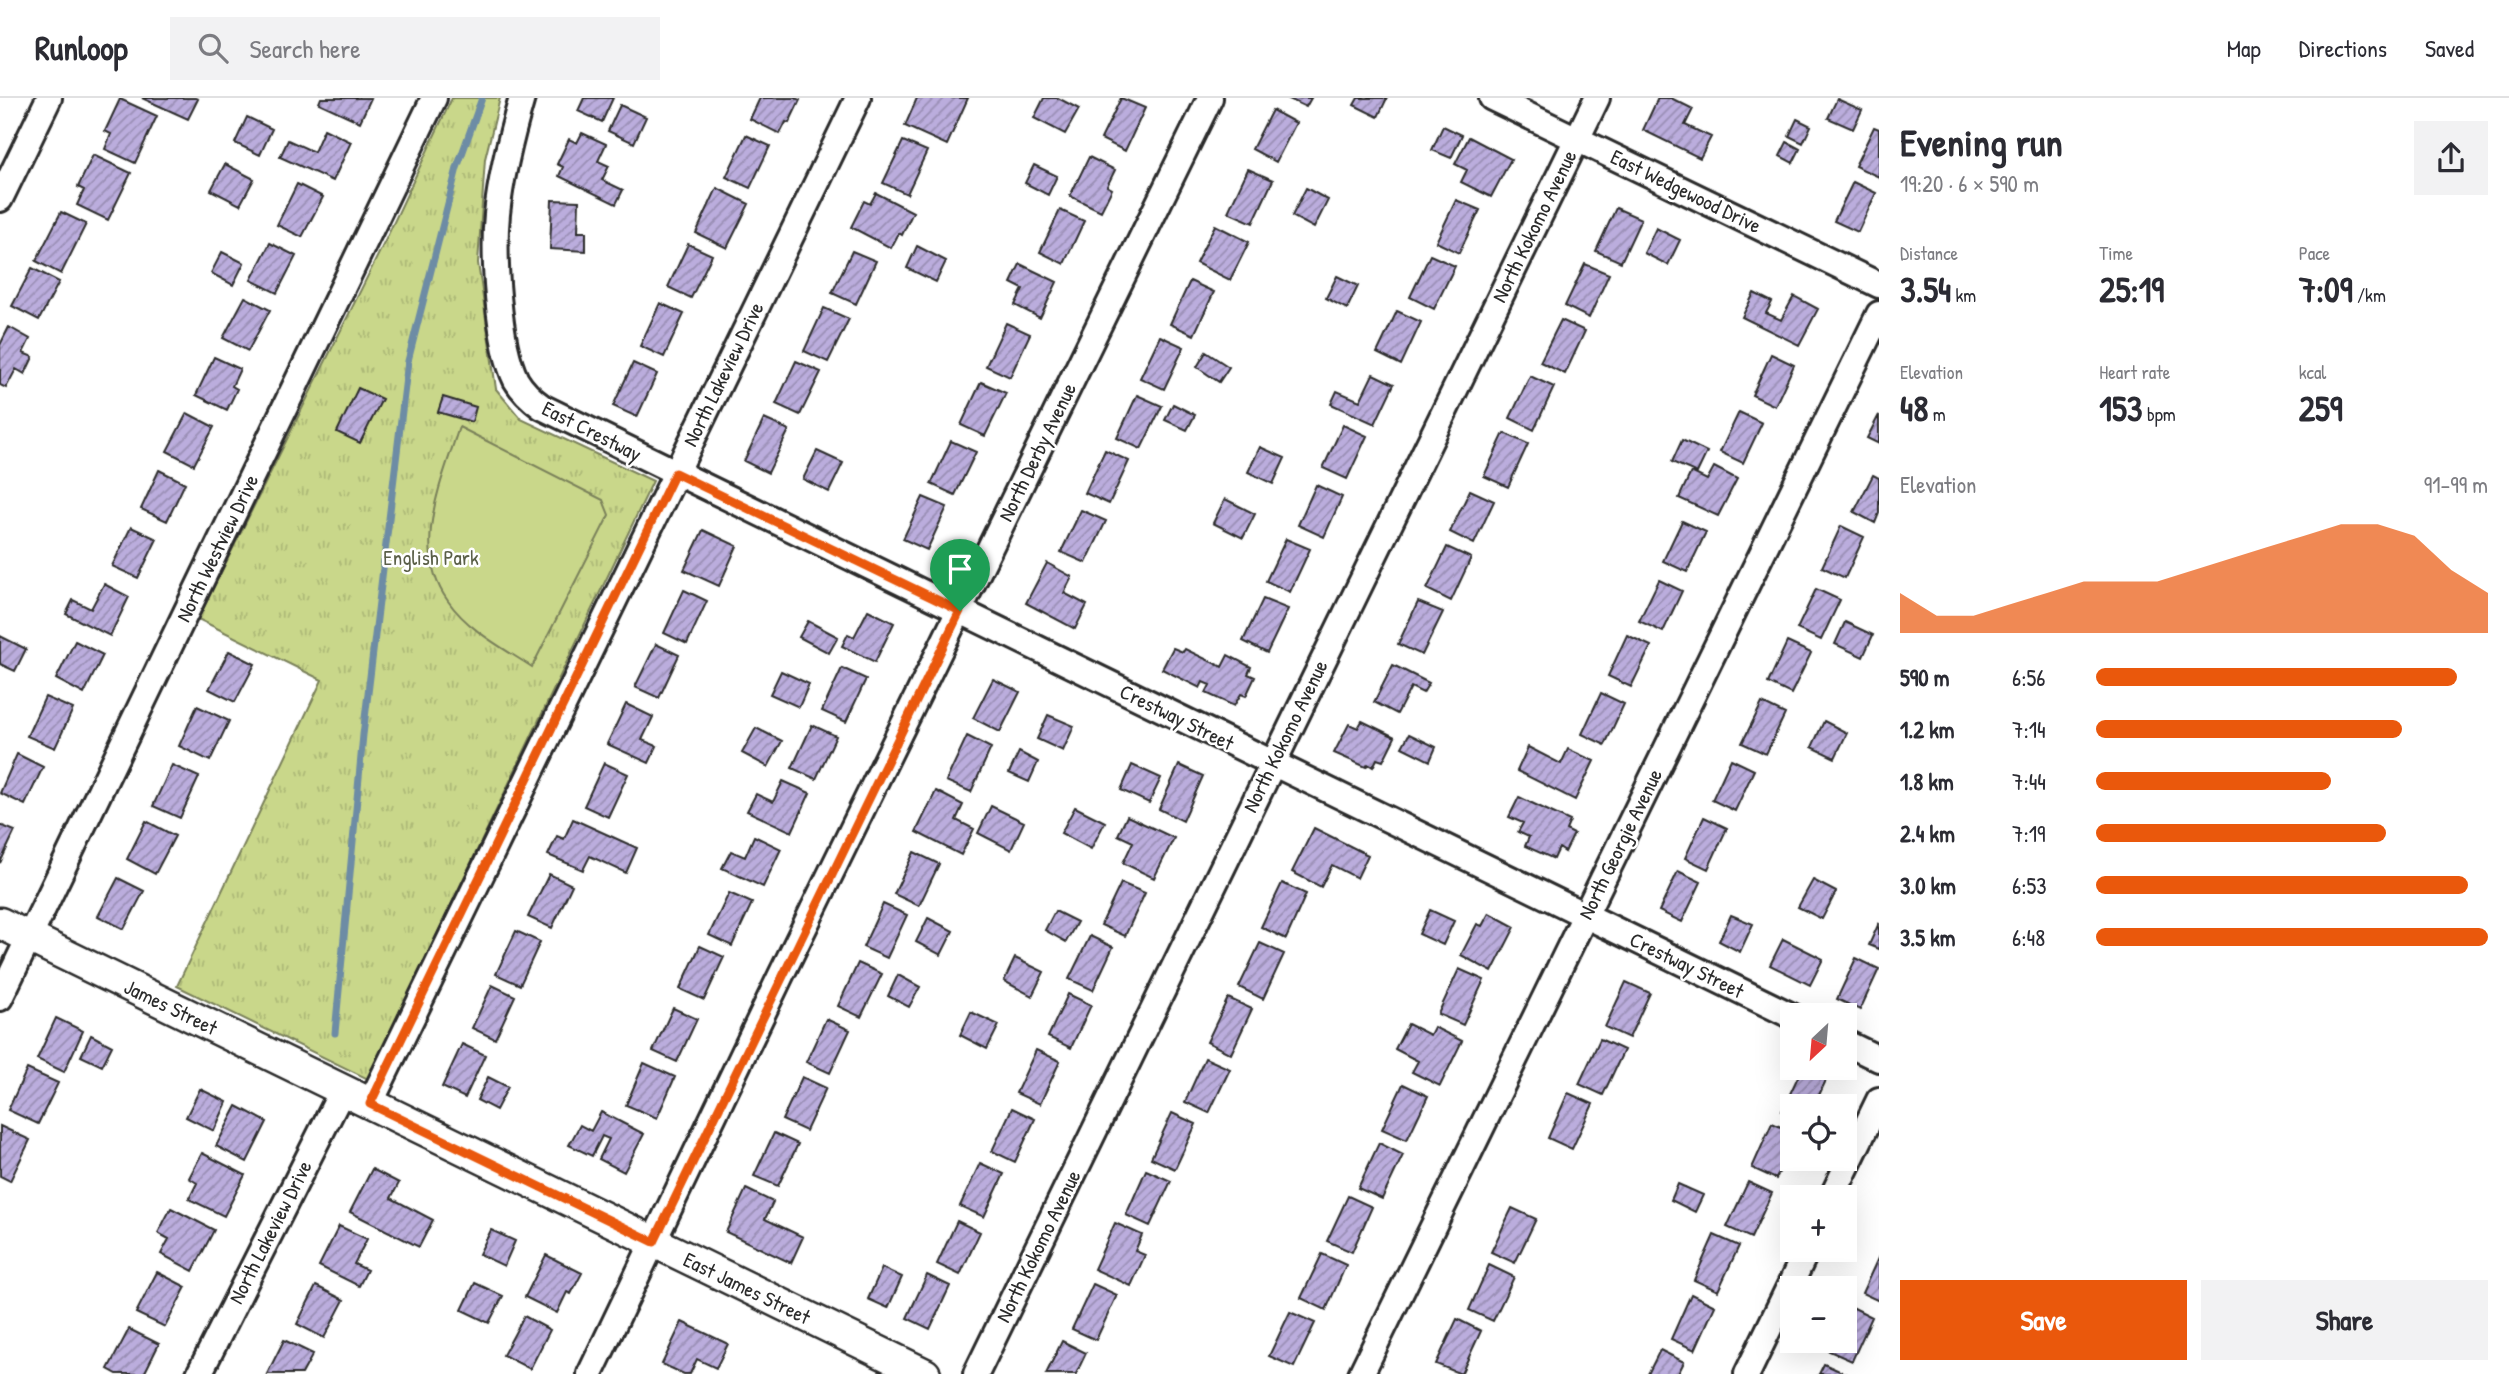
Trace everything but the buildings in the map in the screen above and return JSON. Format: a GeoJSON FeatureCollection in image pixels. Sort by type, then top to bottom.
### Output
{"type":"FeatureCollection","features":[{"type":"Feature","properties":{"kind":"street"},"geometry":{"type":"LineString","coordinates":[[0,199],[49,98]]}},
{"type":"Feature","properties":{"kind":"street","name":"North Westview Drive"},"geometry":{"type":"LineString","coordinates":[[0,998],[434,98]]}},
{"type":"Feature","properties":{"kind":"street","name":"East Crestway"},"geometry":{"type":"LineString","coordinates":[[522,98],[506,156],[499,203],[496,267],[509,363],[528,397],[542,407],[675,473]]}},
{"type":"Feature","properties":{"kind":"street","name":"North Lakeview Drive"},"geometry":{"type":"LineString","coordinates":[[370,1104],[858,98]]}},
{"type":"Feature","properties":{"kind":"street","name":"North Derby Avenue"},"geometry":{"type":"LineString","coordinates":[[590,1374],[1210,98]]}},
{"type":"Feature","properties":{"kind":"street","name":"East Wedgewood Drive"},"geometry":{"type":"LineString","coordinates":[[1492,98],[1879,285]]}},
{"type":"Feature","properties":{"kind":"street","name":"North Kokomo Avenue"},"geometry":{"type":"LineString","coordinates":[[976,1374],[1597,98]]}},
{"type":"Feature","properties":{"kind":"street","name":"North Georgie Avenue"},"geometry":{"type":"LineString","coordinates":[[1361,1374],[1879,314]]}},
{"type":"Feature","properties":{"kind":"street","name":"Crestway Street"},"geometry":{"type":"LineString","coordinates":[[675,473],[1780,1010]]}},
{"type":"Feature","properties":{"kind":"street","name":"James Street"},"geometry":{"type":"LineString","coordinates":[[0,923],[342,1091]]}},
{"type":"Feature","properties":{"kind":"street"},"geometry":{"type":"LineString","coordinates":[[1857,1048],[1879,1059]]}},
{"type":"Feature","properties":{"kind":"street","name":"North Lakeview Drive"},"geometry":{"type":"LineString","coordinates":[[200,1374],[342,1091]]}},
{"type":"Feature","properties":{"kind":"street","name":"East James Street"},"geometry":{"type":"LineString","coordinates":[[342,1091],[925,1374]]}},
{"type":"Feature","properties":{"kind":"street"},"geometry":{"type":"LineString","coordinates":[[1838,1185],[1879,1100]]}},
{"type":"Feature","properties":{"kind":"street"},"geometry":{"type":"LineString","coordinates":[[1747,1374],[1801,1262]]}},
{"type":"Feature","properties":{"kind":"green space","name":"English Park"},"geometry":{"type":"Polygon","coordinates":[[[452,98],[500,98],[485,159],[478,263],[496,389],[521,419],[653,481],[368,1079],[177,986],[322,680],[198,619],[386,239],[452,98]]]}},
{"type":"Feature","properties":{"kind":"green space"},"geometry":{"type":"Polygon","coordinates":[[[459,427],[603,500],[609,515],[532,667],[465,621],[448,601],[437,581],[431,559],[433,515],[459,427]]]}},
{"type":"Feature","properties":{"kind":"waterway"},"geometry":{"type":"LineString","coordinates":[[335,1033],[363,735],[408,361],[457,168],[482,98]]}},
{"type":"Feature","properties":{"kind":"route"},"geometry":{"type":"LineString","coordinates":[[675,473],[960,611],[781,975],[654,1242],[370,1104],[675,473]]}}]}
